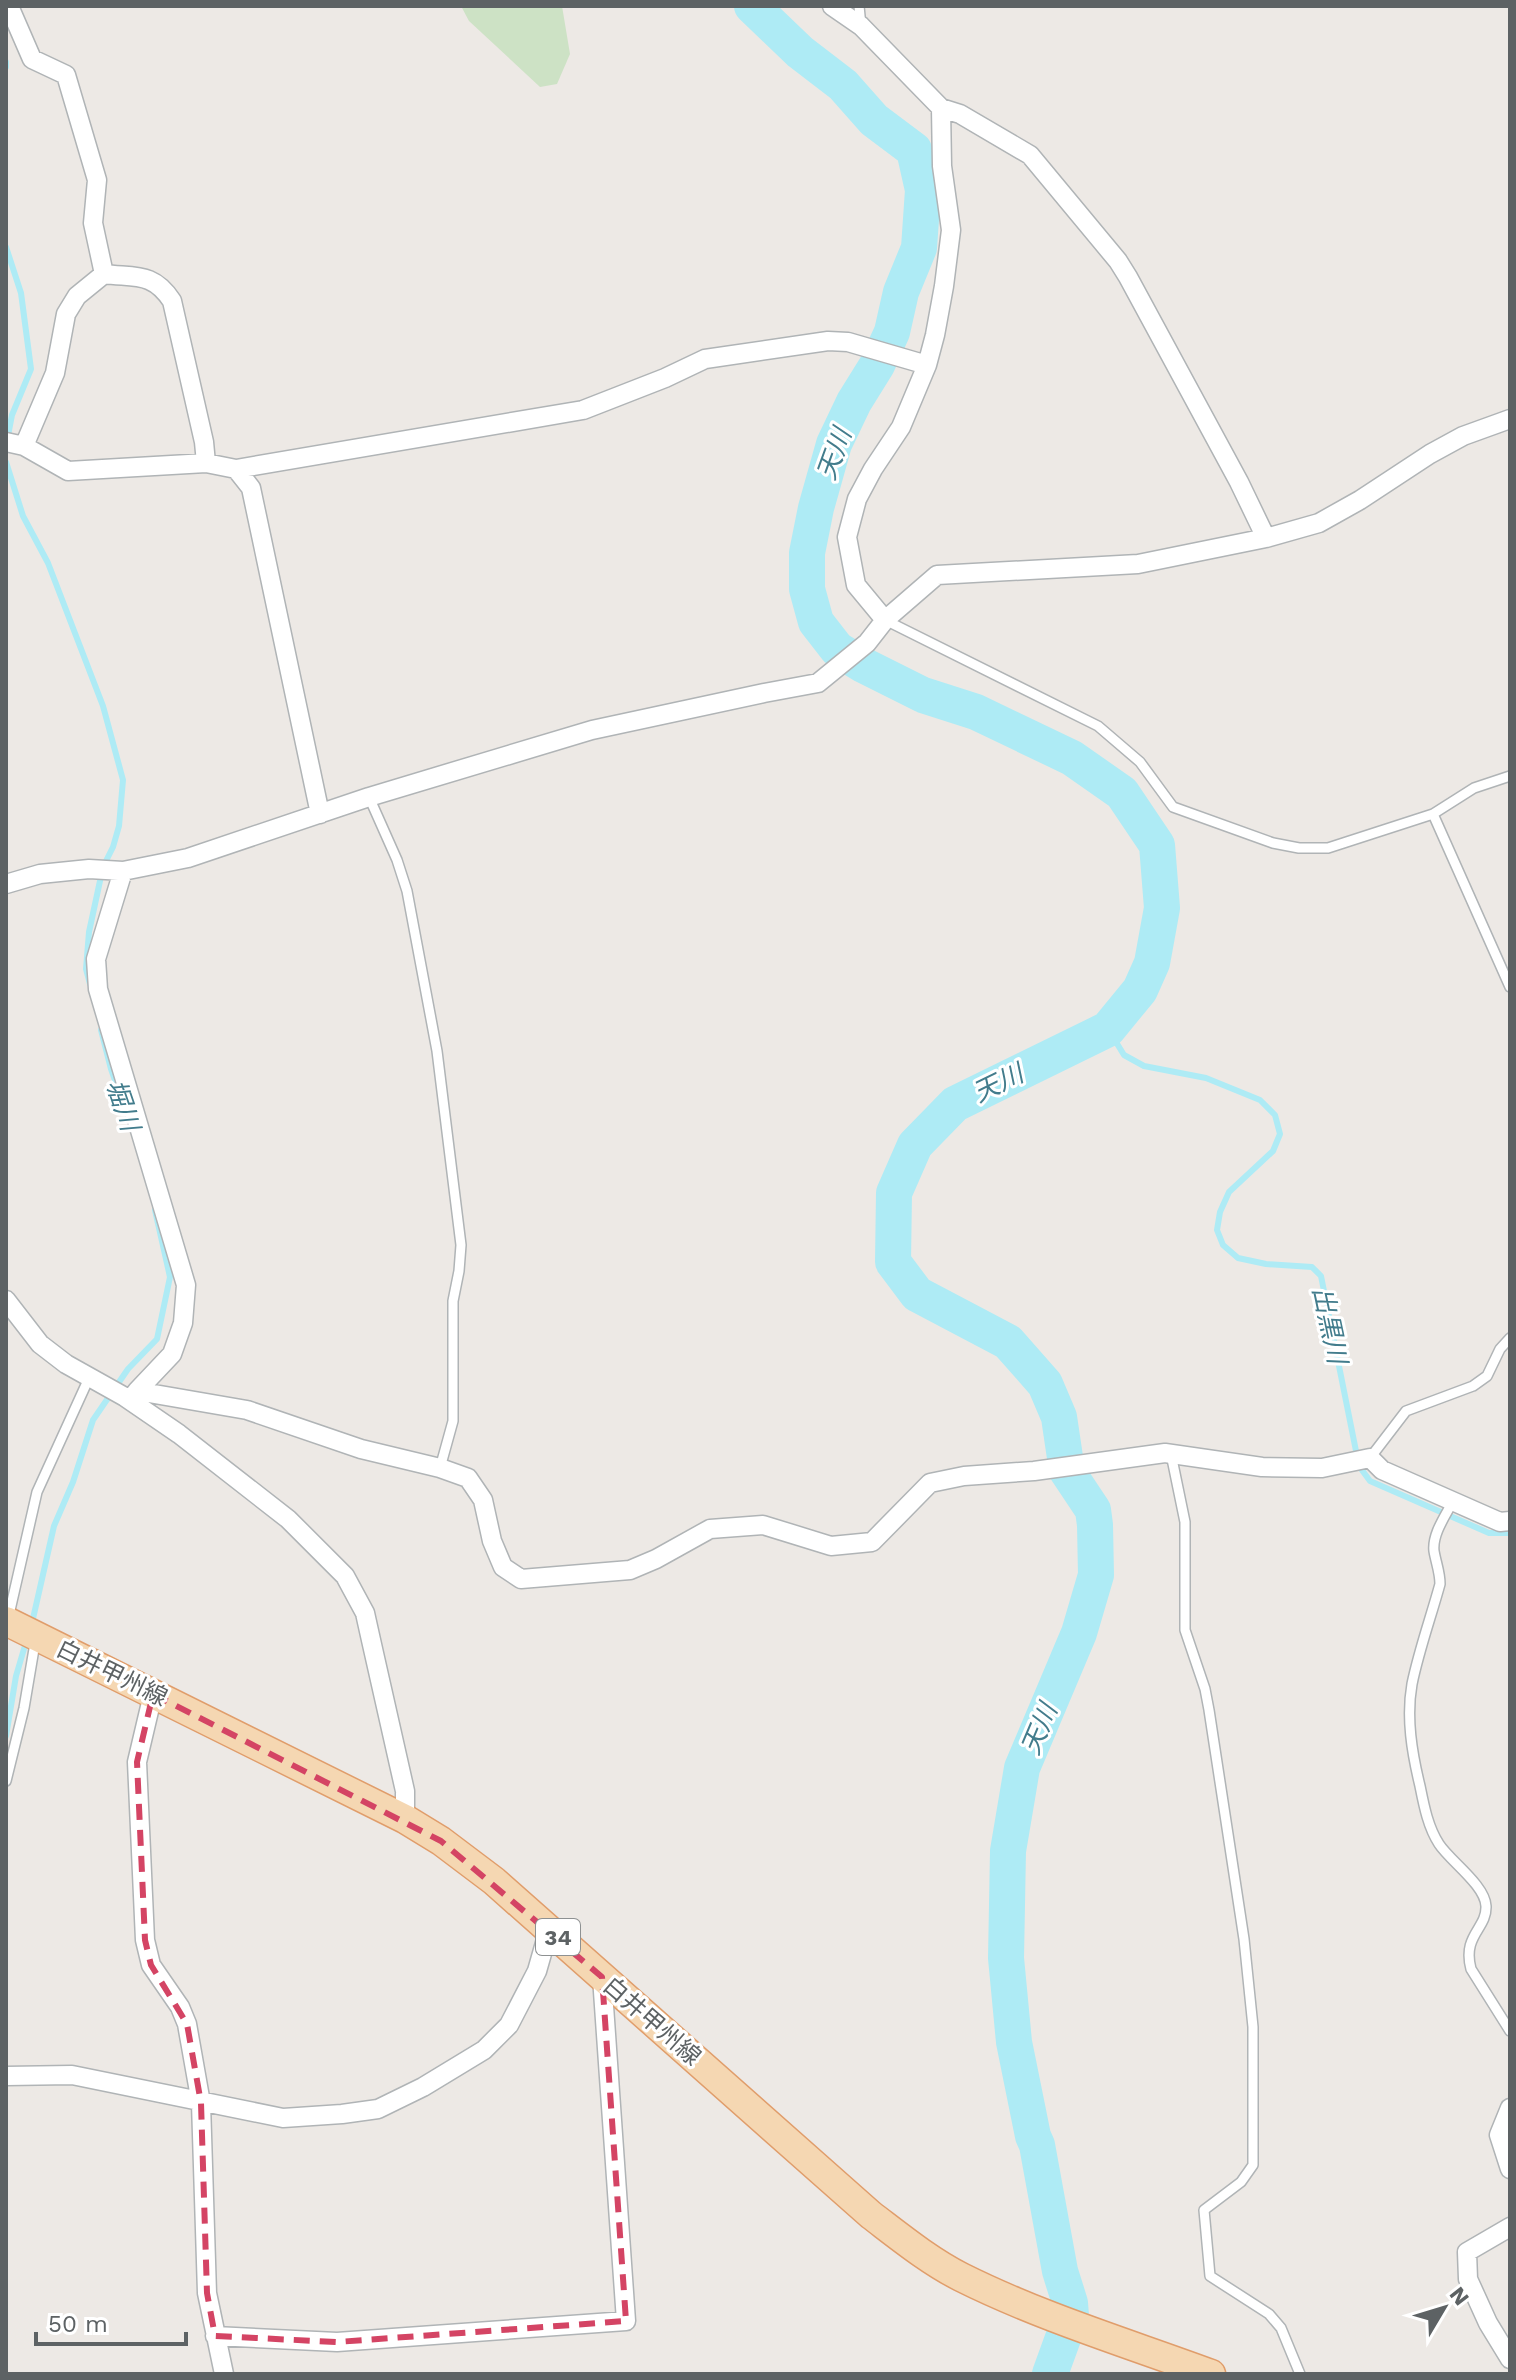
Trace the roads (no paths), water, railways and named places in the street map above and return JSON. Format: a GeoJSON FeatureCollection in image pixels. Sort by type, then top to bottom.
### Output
{"type":"FeatureCollection","features":[{"type":"Feature","properties":{"kind":"main road","name":"白井甲州線"},"geometry":{"type":"LineString","coordinates":[[21,1628],[405,1819],[441,1841],[484,1873],[859,2204],[907,2243],[959,2276],[1030,2309],[1211,2374]]}},
{"type":"Feature","properties":{"kind":"street"},"geometry":{"type":"LineString","coordinates":[[9,6],[32,59],[66,75],[97,180],[93,223],[104,274]]}},
{"type":"Feature","properties":{"kind":"street"},"geometry":{"type":"LineString","coordinates":[[832,6],[861,26],[941,108],[960,114],[1030,155],[1118,261],[1239,482],[1266,538]]}},
{"type":"Feature","properties":{"kind":"street"},"geometry":{"type":"LineString","coordinates":[[885,620],[856,585],[847,537],[857,499],[901,427],[918,363],[942,298],[951,230],[942,166],[941,108]]}},
{"type":"Feature","properties":{"kind":"street"},"geometry":{"type":"LineString","coordinates":[[206,463],[172,301],[162,286],[151,279],[104,274],[77,296],[66,314],[55,373],[17,444],[68,471],[206,463],[236,469],[291,457],[583,410],[705,359],[828,341],[848,342],[918,363]]}},
{"type":"Feature","properties":{"kind":"street"},"geometry":{"type":"LineString","coordinates":[[6,884],[40,874],[89,869],[119,871],[188,858],[369,797],[592,730],[818,683],[867,643],[885,620],[937,575],[1138,564],[1266,538],[1319,523],[1463,436],[1510,419]]}},
{"type":"Feature","properties":{"kind":"street"},"geometry":{"type":"LineString","coordinates":[[236,469],[251,488],[320,814]]}},
{"type":"Feature","properties":{"kind":"street"},"geometry":{"type":"LineString","coordinates":[[119,871],[96,959],[98,989],[186,1285],[183,1323],[172,1354],[131,1396]]}},
{"type":"Feature","properties":{"kind":"street"},"geometry":{"type":"LineString","coordinates":[[6,1300],[40,1344],[94,1380],[131,1396],[288,1519],[345,1576],[365,1613],[405,1791],[405,1819]]}},
{"type":"Feature","properties":{"kind":"street"},"geometry":{"type":"LineString","coordinates":[[131,1396],[247,1410],[361,1449],[468,1478],[483,1500],[492,1541],[503,1567],[521,1579],[630,1570],[710,1529],[763,1525],[831,1546],[872,1542],[930,1483],[964,1476],[1034,1471],[1171,1454],[1262,1467],[1322,1468],[1369,1458],[1382,1470],[1453,1502],[1500,1522],[1510,1521]]}},
{"type":"Feature","properties":{"kind":"street"},"geometry":{"type":"LineString","coordinates":[[153,1694],[137,1762],[145,1940],[151,1965],[180,2007],[187,2024],[201,2103],[207,2293],[224,2374]]}},
{"type":"Feature","properties":{"kind":"street"},"geometry":{"type":"LineString","coordinates":[[6,2076],[72,2075],[283,2118],[378,2109],[423,2087],[484,2050],[509,2025],[537,1971],[545,1943],[553,1933]]}},
{"type":"Feature","properties":{"kind":"street"},"geometry":{"type":"LineString","coordinates":[[215,2336],[337,2342],[626,2321],[602,1977]]}},
{"type":"Feature","properties":{"kind":"street"},"geometry":{"type":"LineString","coordinates":[[1510,2108],[1499,2135],[1510,2169]]}},
{"type":"Feature","properties":{"kind":"street"},"geometry":{"type":"LineString","coordinates":[[1510,2227],[1467,2252],[1468,2279],[1488,2323],[1510,2359]]}},
{"type":"Feature","properties":{"kind":"lane"},"geometry":{"type":"LineString","coordinates":[[859,6],[861,26]]}},
{"type":"Feature","properties":{"kind":"lane"},"geometry":{"type":"LineString","coordinates":[[885,620],[1098,726],[1140,762],[1173,807],[1273,843],[1299,848],[1328,848],[1433,814],[1474,788],[1510,776]]}},
{"type":"Feature","properties":{"kind":"lane"},"geometry":{"type":"LineString","coordinates":[[369,797],[397,860],[410,906],[437,1051],[461,1245],[453,1301],[453,1421],[440,1468]]}},
{"type":"Feature","properties":{"kind":"lane"},"geometry":{"type":"LineString","coordinates":[[1433,814],[1510,987]]}},
{"type":"Feature","properties":{"kind":"lane"},"geometry":{"type":"LineString","coordinates":[[1369,1458],[1406,1411],[1473,1386],[1487,1376],[1500,1349],[1510,1338]]}},
{"type":"Feature","properties":{"kind":"lane"},"geometry":{"type":"LineString","coordinates":[[6,1781],[24,1708],[34,1649],[21,1628],[37,1492],[94,1380]]}},
{"type":"Feature","properties":{"kind":"lane"},"geometry":{"type":"LineString","coordinates":[[1171,1454],[1185,1522],[1185,1630],[1209,1710],[1244,1939],[1253,2027],[1253,2165],[1241,2182],[1204,2210],[1210,2276],[1269,2314],[1281,2328],[1300,2374]]}},
{"type":"Feature","properties":{"kind":"lane"},"geometry":{"type":"LineString","coordinates":[[1453,1502],[1433,1548],[1440,1570],[1440,1584],[1412,1686],[1410,1729],[1427,1816],[1439,1844],[1482,1893],[1486,1907],[1470,1940],[1468,1958],[1471,1969],[1510,2031]]}},
{"type":"Feature","properties":{"kind":"waterway","name":"天川"},"geometry":{"type":"LineString","coordinates":[[752,6],[800,52],[843,85],[874,120],[914,150],[923,190],[919,248],[901,292],[892,332],[834,444],[816,508],[807,553],[807,589],[816,622],[837,649],[863,665],[923,695],[976,712],[1072,758],[1122,793],[1157,845],[1162,908],[1152,963],[1140,990],[1108,1029],[955,1104],[915,1145],[894,1193],[893,1262],[917,1294],[1008,1342],[1045,1384],[1059,1417],[1067,1471],[1093,1510],[1095,1525],[1096,1575],[1079,1633],[1022,1768],[1008,1851],[1006,1958],[1014,2042],[1060,2271],[1070,2303],[1071,2316],[1050,2374]]}},
{"type":"Feature","properties":{"kind":"waterway","name":"堀川"},"geometry":{"type":"LineString","coordinates":[[6,62],[6,67]]}},
{"type":"Feature","properties":{"kind":"waterway","name":"堀川"},"geometry":{"type":"LineString","coordinates":[[6,247],[21,293],[31,369],[12,415],[7,441]]}},
{"type":"Feature","properties":{"kind":"waterway","name":"堀川"},"geometry":{"type":"LineString","coordinates":[[6,462],[23,516],[48,563],[103,706],[123,780],[119,826],[103,867],[89,932],[86,969],[90,984]]}},
{"type":"Feature","properties":{"kind":"waterway","name":"出黒川"},"geometry":{"type":"LineString","coordinates":[[1108,1029],[1124,1055],[1144,1066],[1206,1078],[1260,1100],[1275,1115],[1280,1134],[1273,1151],[1229,1192],[1220,1212],[1217,1230],[1223,1245],[1238,1258],[1266,1264],[1312,1267],[1321,1276],[1359,1466],[1370,1481],[1489,1533],[1510,1533]]}},
{"type":"Feature","properties":{"kind":"waterway","name":"堀川"},"geometry":{"type":"LineString","coordinates":[[101,1030],[123,1103]]}},
{"type":"Feature","properties":{"kind":"waterway","name":"堀川"},"geometry":{"type":"LineString","coordinates":[[32,1623],[54,1526],[73,1482],[93,1420],[128,1369],[157,1339],[170,1277],[155,1210]]}},
{"type":"Feature","properties":{"kind":"waterway","name":"堀川"},"geometry":{"type":"LineString","coordinates":[[6,1736],[16,1676],[26,1642]]}}]}
